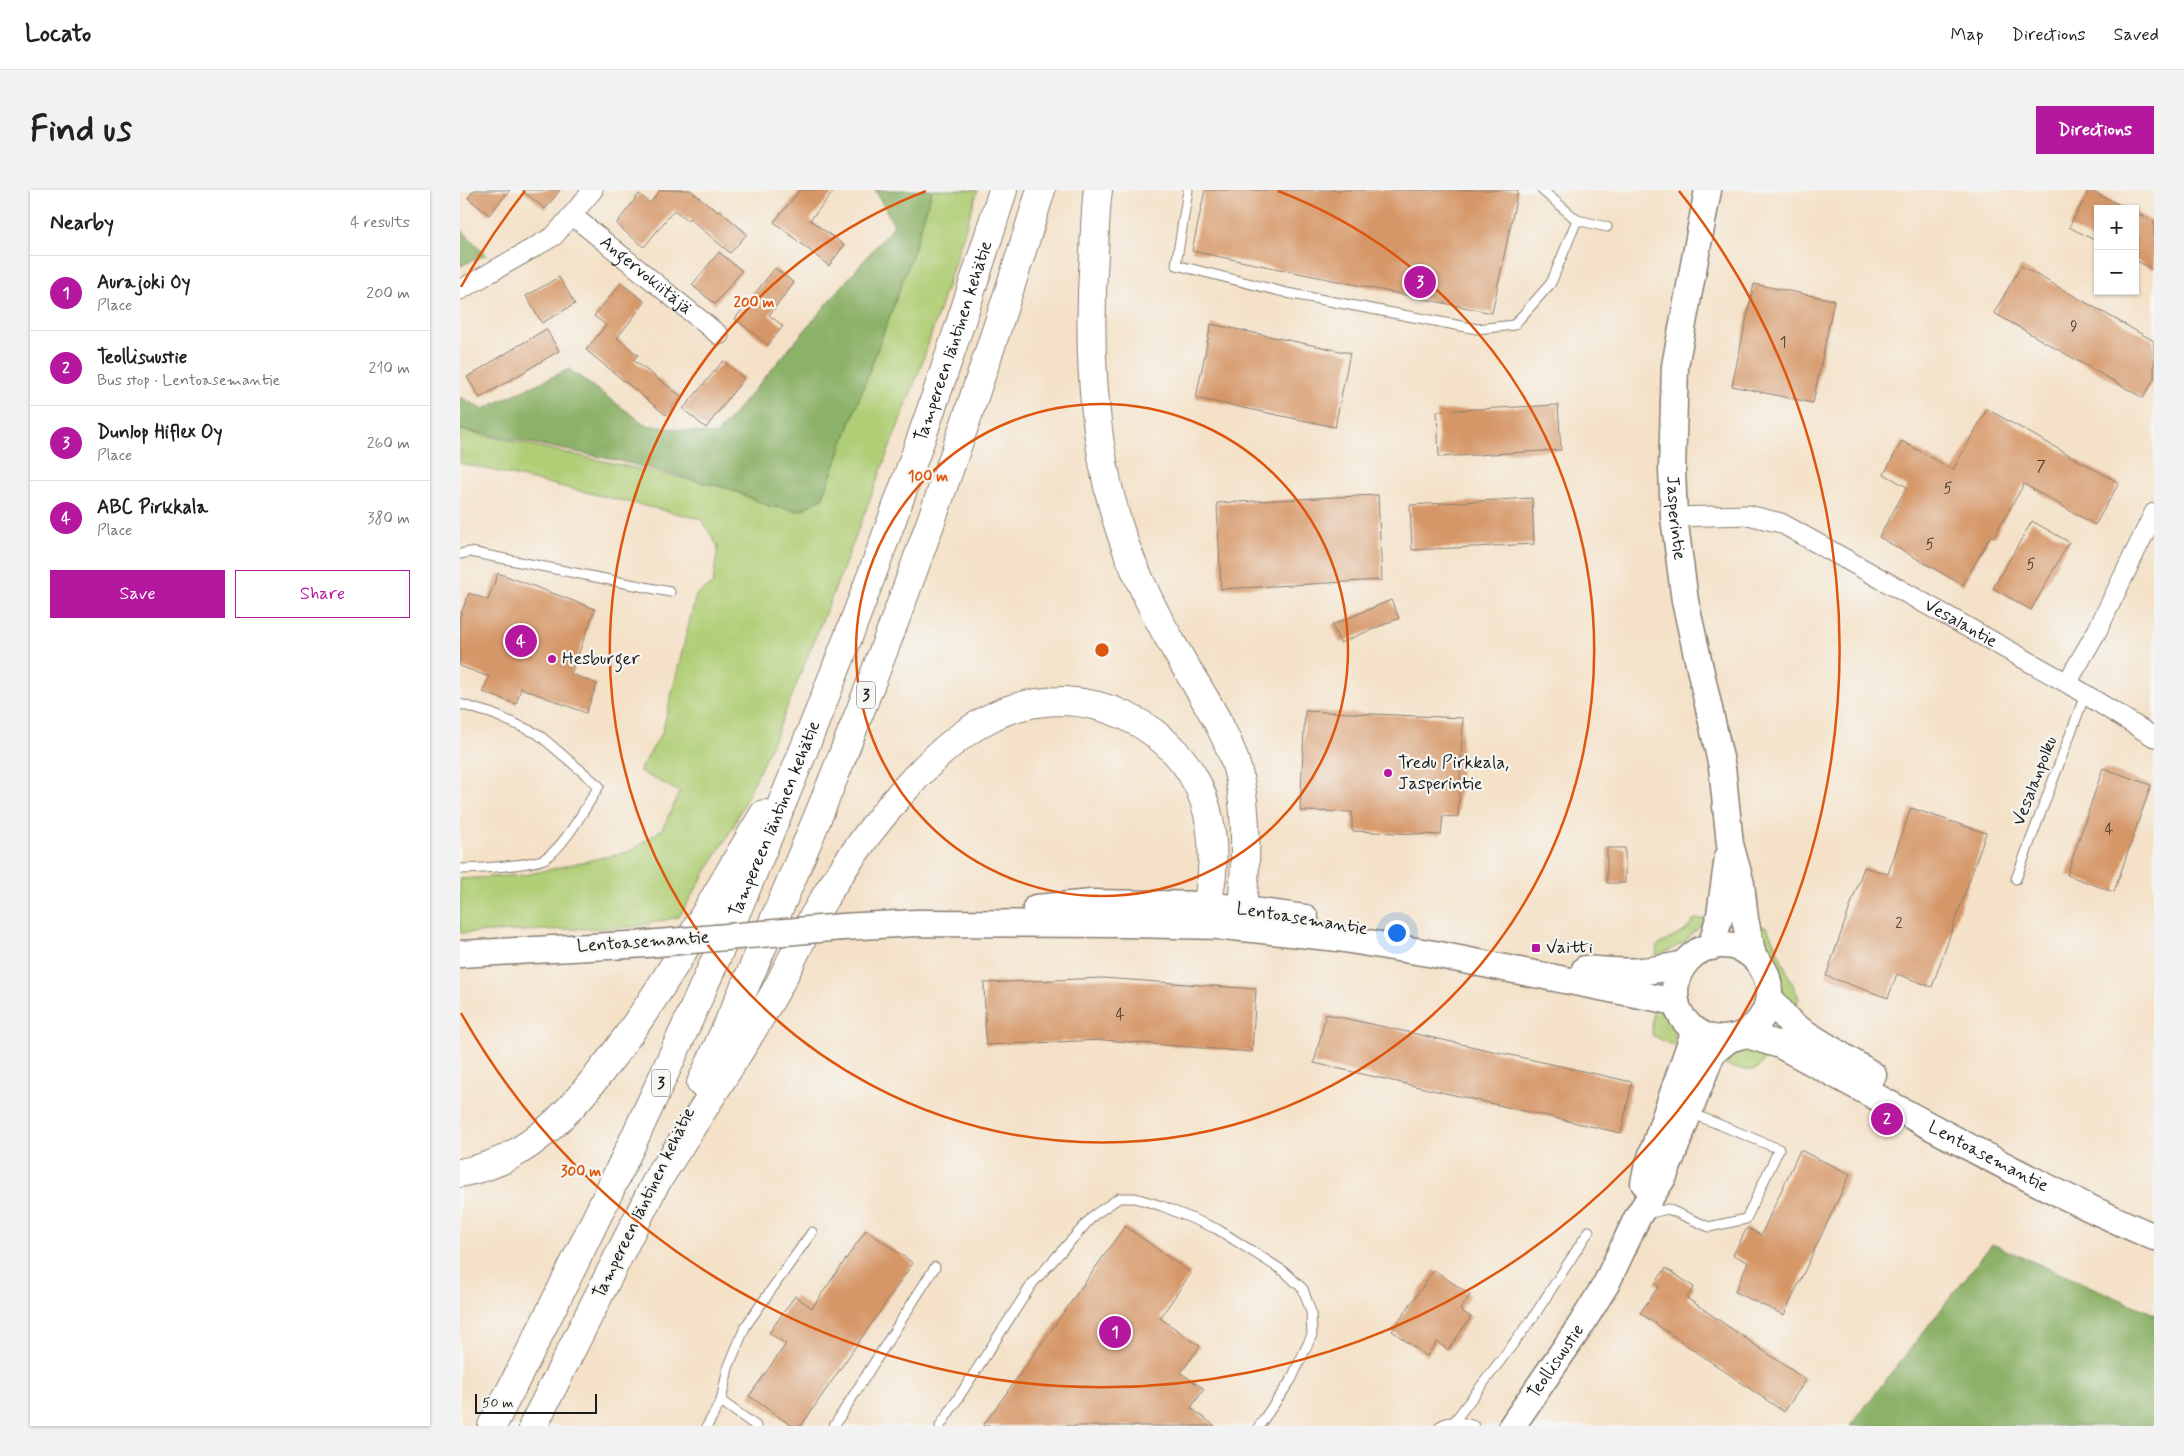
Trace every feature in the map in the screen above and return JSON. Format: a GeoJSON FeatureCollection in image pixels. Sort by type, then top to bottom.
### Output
{"type":"FeatureCollection","features":[{"type":"Feature","properties":{"kind":"highway","name":"Tampereen läntinen kehätie"},"geometry":{"type":"LineString","coordinates":[[492,1426],[628,1154],[700,999],[813,731],[915,455],[1003,190]]}},
{"type":"Feature","properties":{"kind":"highway","name":"Tampereen läntinen kehätie"},"geometry":{"type":"LineString","coordinates":[[533,1426],[654,1186],[739,1000],[851,734],[950,468],[1041,190]]}},
{"type":"Feature","properties":{"kind":"highway"},"geometry":{"type":"LineString","coordinates":[[1098,190],[1092,269],[1092,383],[1108,478],[1117,518],[1134,566],[1168,637],[1204,698],[1228,745],[1238,775],[1244,822],[1244,868],[1225,913]]}},
{"type":"Feature","properties":{"kind":"highway"},"geometry":{"type":"LineString","coordinates":[[654,1186],[772,998],[811,921],[837,878],[916,778],[944,750],[968,730],[994,716],[1015,708],[1038,703],[1082,702],[1106,707],[1126,716],[1164,741],[1193,775],[1203,797],[1209,817],[1212,843],[1212,871],[1225,913]]}},
{"type":"Feature","properties":{"kind":"highway"},"geometry":{"type":"LineString","coordinates":[[460,1172],[489,1165],[518,1152],[548,1129],[597,1078],[660,989],[813,731]]}},
{"type":"Feature","properties":{"kind":"main road","name":"Jasperintie"},"geometry":{"type":"LineString","coordinates":[[1708,190],[1675,366],[1672,470],[1674,517],[1685,601],[1722,766],[1730,844],[1741,884],[1745,919],[1753,956]]}},
{"type":"Feature","properties":{"kind":"main road","name":"Jasperintie"},"geometry":{"type":"LineString","coordinates":[[1711,946],[1720,915],[1730,844]]}},
{"type":"Feature","properties":{"kind":"main road","name":"Lentoasemantie"},"geometry":{"type":"LineString","coordinates":[[460,954],[646,944],[842,927],[916,923],[995,910],[1092,903],[1339,923],[1573,968],[1616,972],[1651,972],[1684,964]]}},
{"type":"Feature","properties":{"kind":"main road","name":"Lentoasemantie"},"geometry":{"type":"LineString","coordinates":[[1225,913],[1338,938],[1434,954],[1676,1002]]}},
{"type":"Feature","properties":{"kind":"main road"},"geometry":{"type":"LineString","coordinates":[[1726,945],[1740,949],[1753,956],[1764,971],[1769,988],[1765,1012],[1756,1025],[1737,1036],[1712,1037],[1695,1030],[1680,1013],[1676,1002],[1677,982],[1684,964],[1696,953],[1711,946],[1726,945]]}},
{"type":"Feature","properties":{"kind":"main road","name":"Lentoasemantie"},"geometry":{"type":"LineString","coordinates":[[1769,997],[1792,1025],[1853,1064],[1930,1107],[2117,1205],[2154,1227]]}},
{"type":"Feature","properties":{"kind":"main road","name":"Teollisuustie"},"geometry":{"type":"LineString","coordinates":[[1638,1216],[1647,1169],[1695,1030]]}},
{"type":"Feature","properties":{"kind":"main road","name":"Lentoasemantie"},"geometry":{"type":"LineString","coordinates":[[1737,1036],[1780,1045],[1987,1155],[2110,1218],[2154,1237]]}},
{"type":"Feature","properties":{"kind":"main road","name":"Teollisuustie"},"geometry":{"type":"LineString","coordinates":[[1512,1426],[1588,1314],[1606,1284],[1638,1216],[1664,1176],[1712,1053],[1737,1036]]}},
{"type":"Feature","properties":{"kind":"street"},"geometry":{"type":"LineString","coordinates":[[460,290],[554,236],[573,216],[593,190]]}},
{"type":"Feature","properties":{"kind":"street","name":"Angervokiitäjä"},"geometry":{"type":"LineString","coordinates":[[573,216],[719,334]]}},
{"type":"Feature","properties":{"kind":"street"},"geometry":{"type":"LineString","coordinates":[[2067,683],[2098,631],[2154,513]]}},
{"type":"Feature","properties":{"kind":"street","name":"Vesalantie"},"geometry":{"type":"LineString","coordinates":[[1674,517],[1748,515],[1781,523],[2067,683],[2154,737]]}},
{"type":"Feature","properties":{"kind":"lane"},"geometry":{"type":"LineString","coordinates":[[1188,190],[1176,265],[1287,294],[1478,329],[1514,325],[1551,283],[1577,220]]}},
{"type":"Feature","properties":{"kind":"lane"},"geometry":{"type":"LineString","coordinates":[[1542,190],[1577,220],[1607,227]]}},
{"type":"Feature","properties":{"kind":"lane"},"geometry":{"type":"LineString","coordinates":[[460,554],[470,552],[670,592]]}},
{"type":"Feature","properties":{"kind":"lane","name":"Vesalanpolku"},"geometry":{"type":"LineString","coordinates":[[2016,879],[2085,695]]}},
{"type":"Feature","properties":{"kind":"lane"},"geometry":{"type":"LineString","coordinates":[[460,704],[493,714],[538,734],[599,786],[567,837],[544,859],[515,864],[460,869]]}},
{"type":"Feature","properties":{"kind":"lane"},"geometry":{"type":"LineString","coordinates":[[1638,1216],[1668,1209],[1709,1227],[1746,1219],[1778,1149],[1688,1112]]}},
{"type":"Feature","properties":{"kind":"lane"},"geometry":{"type":"LineString","coordinates":[[940,1426],[1032,1284],[1094,1214],[1119,1198],[1135,1198],[1162,1206],[1217,1229],[1286,1272],[1302,1289],[1311,1312],[1312,1335],[1291,1380],[1259,1426]]}},
{"type":"Feature","properties":{"kind":"lane"},"geometry":{"type":"LineString","coordinates":[[1453,1422],[1532,1319],[1589,1231]]}},
{"type":"Feature","properties":{"kind":"lane"},"geometry":{"type":"LineString","coordinates":[[707,1426],[721,1402],[728,1368],[745,1327],[812,1232]]}},
{"type":"Feature","properties":{"kind":"lane"},"geometry":{"type":"LineString","coordinates":[[834,1426],[935,1267]]}},
{"type":"Feature","properties":{"kind":"lane"},"geometry":{"type":"LineString","coordinates":[[721,1402],[756,1426]]}},
{"type":"Feature","properties":{"kind":"lane"},"geometry":{"type":"LineString","coordinates":[[1440,1426],[1453,1422],[1463,1422],[1474,1426]]}},
{"type":"Feature","properties":{"kind":"green space"},"geometry":{"type":"Polygon","coordinates":[[[875,190],[932,190],[914,250],[823,497],[800,511],[769,506],[727,488],[616,460],[460,429],[460,397],[483,409],[569,369],[646,425],[716,435],[894,225],[875,190]]]}},
{"type":"Feature","properties":{"kind":"green space"},"geometry":{"type":"Polygon","coordinates":[[[932,190],[978,190],[921,366],[845,564],[776,735],[733,827],[679,917],[633,927],[460,933],[460,879],[525,875],[631,851],[662,829],[680,792],[639,771],[662,733],[696,595],[713,583],[718,546],[701,519],[460,463],[460,430],[727,488],[769,506],[800,511],[823,497],[914,250],[932,190]]]}},
{"type":"Feature","properties":{"kind":"green space"},"geometry":{"type":"Polygon","coordinates":[[[460,228],[486,255],[460,266],[460,228]]]}},
{"type":"Feature","properties":{"kind":"green space"},"geometry":{"type":"Polygon","coordinates":[[[1695,919],[1707,920],[1683,943],[1659,956],[1656,955],[1658,945],[1685,931],[1695,919]]]}},
{"type":"Feature","properties":{"kind":"green space"},"geometry":{"type":"Polygon","coordinates":[[[1755,925],[1767,927],[1797,994],[1799,999],[1792,1012],[1782,999],[1780,980],[1775,965],[1755,925]]]}},
{"type":"Feature","properties":{"kind":"green space"},"geometry":{"type":"Polygon","coordinates":[[[1653,1008],[1664,1015],[1671,1023],[1675,1039],[1674,1046],[1652,1035],[1653,1008]]]}},
{"type":"Feature","properties":{"kind":"green space"},"geometry":{"type":"Polygon","coordinates":[[[1742,1045],[1769,1050],[1758,1068],[1755,1070],[1745,1070],[1718,1063],[1724,1053],[1742,1045]]]}},
{"type":"Feature","properties":{"kind":"green space"},"geometry":{"type":"Polygon","coordinates":[[[1992,1244],[2154,1314],[2154,1426],[1850,1426],[1992,1244]]]}},
{"type":"Feature","properties":{"kind":"building"},"geometry":{"type":"Polygon","coordinates":[[[474,190],[510,190],[489,215],[468,198],[474,190]]]}},
{"type":"Feature","properties":{"kind":"building"},"geometry":{"type":"Polygon","coordinates":[[[522,190],[560,190],[545,209],[522,190]]]}},
{"type":"Feature","properties":{"kind":"building"},"geometry":{"type":"Polygon","coordinates":[[[660,190],[690,190],[718,212],[719,210],[747,234],[730,253],[689,218],[687,220],[674,210],[644,247],[616,224],[639,194],[650,203],[660,190]]]}},
{"type":"Feature","properties":{"kind":"building"},"geometry":{"type":"Polygon","coordinates":[[[800,190],[835,190],[810,220],[844,245],[829,266],[774,222],[800,190]]]}},
{"type":"Feature","properties":{"kind":"building"},"geometry":{"type":"Polygon","coordinates":[[[1205,190],[1518,190],[1492,313],[1192,251],[1205,190]]]}},
{"type":"Feature","properties":{"kind":"building"},"geometry":{"type":"Polygon","coordinates":[[[2089,190],[2120,205],[2094,205],[2094,240],[2069,227],[2089,190]]]}},
{"type":"Feature","properties":{"kind":"building"},"geometry":{"type":"Polygon","coordinates":[[[2139,214],[2154,222],[2154,270],[2139,262],[2139,214]]]}},
{"type":"Feature","properties":{"kind":"building"},"geometry":{"type":"Polygon","coordinates":[[[719,252],[742,271],[715,304],[692,285],[719,252]]]}},
{"type":"Feature","properties":{"kind":"building"},"geometry":{"type":"Polygon","coordinates":[[[2021,266],[2154,341],[2154,379],[2143,398],[1994,313],[2021,266]]]}},
{"type":"Feature","properties":{"kind":"building"},"geometry":{"type":"Polygon","coordinates":[[[775,268],[794,283],[769,315],[783,326],[768,345],[735,319],[775,268]]]}},
{"type":"Feature","properties":{"kind":"building"},"geometry":{"type":"Polygon","coordinates":[[[559,277],[575,304],[542,323],[526,296],[559,277]]]}},
{"type":"Feature","properties":{"kind":"building"},"geometry":{"type":"Polygon","coordinates":[[[621,283],[645,302],[617,338],[638,355],[633,360],[681,396],[666,415],[586,350],[606,325],[594,316],[621,283]]]}},
{"type":"Feature","properties":{"kind":"building"},"geometry":{"type":"Polygon","coordinates":[[[1754,284],[1834,300],[1813,403],[1732,386],[1754,284]]]}},
{"type":"Feature","properties":{"kind":"building"},"geometry":{"type":"Polygon","coordinates":[[[1211,324],[1350,353],[1335,427],[1196,398],[1211,324]]]}},
{"type":"Feature","properties":{"kind":"building"},"geometry":{"type":"Polygon","coordinates":[[[546,329],[559,351],[480,398],[467,377],[546,329]]]}},
{"type":"Feature","properties":{"kind":"building"},"geometry":{"type":"Polygon","coordinates":[[[723,361],[744,378],[706,428],[683,409],[723,361]]]}},
{"type":"Feature","properties":{"kind":"building"},"geometry":{"type":"Polygon","coordinates":[[[1558,405],[1561,450],[1439,457],[1437,411],[1558,405]]]}},
{"type":"Feature","properties":{"kind":"building"},"geometry":{"type":"Polygon","coordinates":[[[1987,409],[2119,483],[2095,525],[2024,484],[1994,537],[1991,535],[1963,585],[1879,537],[1907,487],[1884,474],[1902,441],[1953,470],[1987,409]]]}},
{"type":"Feature","properties":{"kind":"building"},"geometry":{"type":"Polygon","coordinates":[[[1378,495],[1382,580],[1221,589],[1217,503],[1378,495]]]}},
{"type":"Feature","properties":{"kind":"building"},"geometry":{"type":"Polygon","coordinates":[[[1532,498],[1534,544],[1412,550],[1410,505],[1532,498]]]}},
{"type":"Feature","properties":{"kind":"building"},"geometry":{"type":"Polygon","coordinates":[[[2032,521],[2069,542],[2031,610],[1993,588],[2032,521]]]}},
{"type":"Feature","properties":{"kind":"building"},"geometry":{"type":"Polygon","coordinates":[[[498,573],[595,609],[571,674],[597,684],[586,713],[521,688],[516,704],[483,692],[489,677],[460,666],[460,616],[469,593],[488,600],[498,573]]]}},
{"type":"Feature","properties":{"kind":"building"},"geometry":{"type":"Polygon","coordinates":[[[1391,600],[1399,618],[1340,643],[1332,625],[1391,600]]]}},
{"type":"Feature","properties":{"kind":"building"},"geometry":{"type":"Polygon","coordinates":[[[1305,711],[1463,718],[1458,817],[1443,816],[1441,835],[1352,831],[1352,812],[1300,811],[1305,711]]]}},
{"type":"Feature","properties":{"kind":"building"},"geometry":{"type":"Polygon","coordinates":[[[2103,768],[2151,785],[2114,892],[2067,875],[2103,768]]]}},
{"type":"Feature","properties":{"kind":"building"},"geometry":{"type":"Polygon","coordinates":[[[1911,808],[1986,833],[1932,987],[1897,974],[1888,998],[1826,976],[1864,867],[1888,874],[1911,808]]]}},
{"type":"Feature","properties":{"kind":"building"},"geometry":{"type":"Polygon","coordinates":[[[1607,848],[1625,848],[1625,883],[1607,883],[1607,848]]]}},
{"type":"Feature","properties":{"kind":"building"},"geometry":{"type":"Polygon","coordinates":[[[1103,978],[1256,989],[1252,1052],[1103,1040],[986,1045],[984,983],[1103,978]]]}},
{"type":"Feature","properties":{"kind":"building"},"geometry":{"type":"Polygon","coordinates":[[[1326,1014],[1632,1082],[1621,1133],[1314,1063],[1326,1014]]]}},
{"type":"Feature","properties":{"kind":"building"},"geometry":{"type":"Polygon","coordinates":[[[1800,1150],[1850,1174],[1784,1315],[1735,1292],[1748,1262],[1733,1255],[1747,1228],[1761,1235],[1800,1150]]]}},
{"type":"Feature","properties":{"kind":"building"},"geometry":{"type":"Polygon","coordinates":[[[1125,1226],[1191,1273],[1160,1318],[1200,1346],[1181,1373],[1204,1389],[1191,1408],[1215,1426],[983,1426],[1125,1226]]]}},
{"type":"Feature","properties":{"kind":"building"},"geometry":{"type":"Polygon","coordinates":[[[866,1230],[913,1263],[801,1426],[792,1426],[749,1396],[786,1344],[769,1333],[795,1296],[812,1308],[866,1230]]]}},
{"type":"Feature","properties":{"kind":"building"},"geometry":{"type":"Polygon","coordinates":[[[1666,1268],[1694,1287],[1687,1298],[1806,1380],[1784,1412],[1640,1313],[1659,1286],[1655,1283],[1666,1268]]]}},
{"type":"Feature","properties":{"kind":"building"},"geometry":{"type":"Polygon","coordinates":[[[1434,1270],[1470,1295],[1460,1310],[1471,1317],[1448,1350],[1437,1342],[1427,1356],[1392,1331],[1434,1270]]]}},
{"type":"Feature","properties":{"kind":"place","name":"Dunlop Hiflex Oy"},"geometry":{"type":"Point","coordinates":[1420,282]}},
{"type":"Feature","properties":{"kind":"place","name":"ABC Pirkkala"},"geometry":{"type":"Point","coordinates":[521,641]}},
{"type":"Feature","properties":{"kind":"place","name":"Hesburger"},"geometry":{"type":"Point","coordinates":[552,659]}},
{"type":"Feature","properties":{"kind":"place","name":"Tredu Pirkkala, Jasperintie"},"geometry":{"type":"Point","coordinates":[1388,773]}},
{"type":"Feature","properties":{"kind":"place","name":"Vaitti"},"geometry":{"type":"Point","coordinates":[1536,948]}},
{"type":"Feature","properties":{"kind":"place","name":"Teollisuustie"},"geometry":{"type":"Point","coordinates":[1887,1119]}},
{"type":"Feature","properties":{"kind":"place","name":"Aurajoki Oy"},"geometry":{"type":"Point","coordinates":[1115,1332]}}]}
